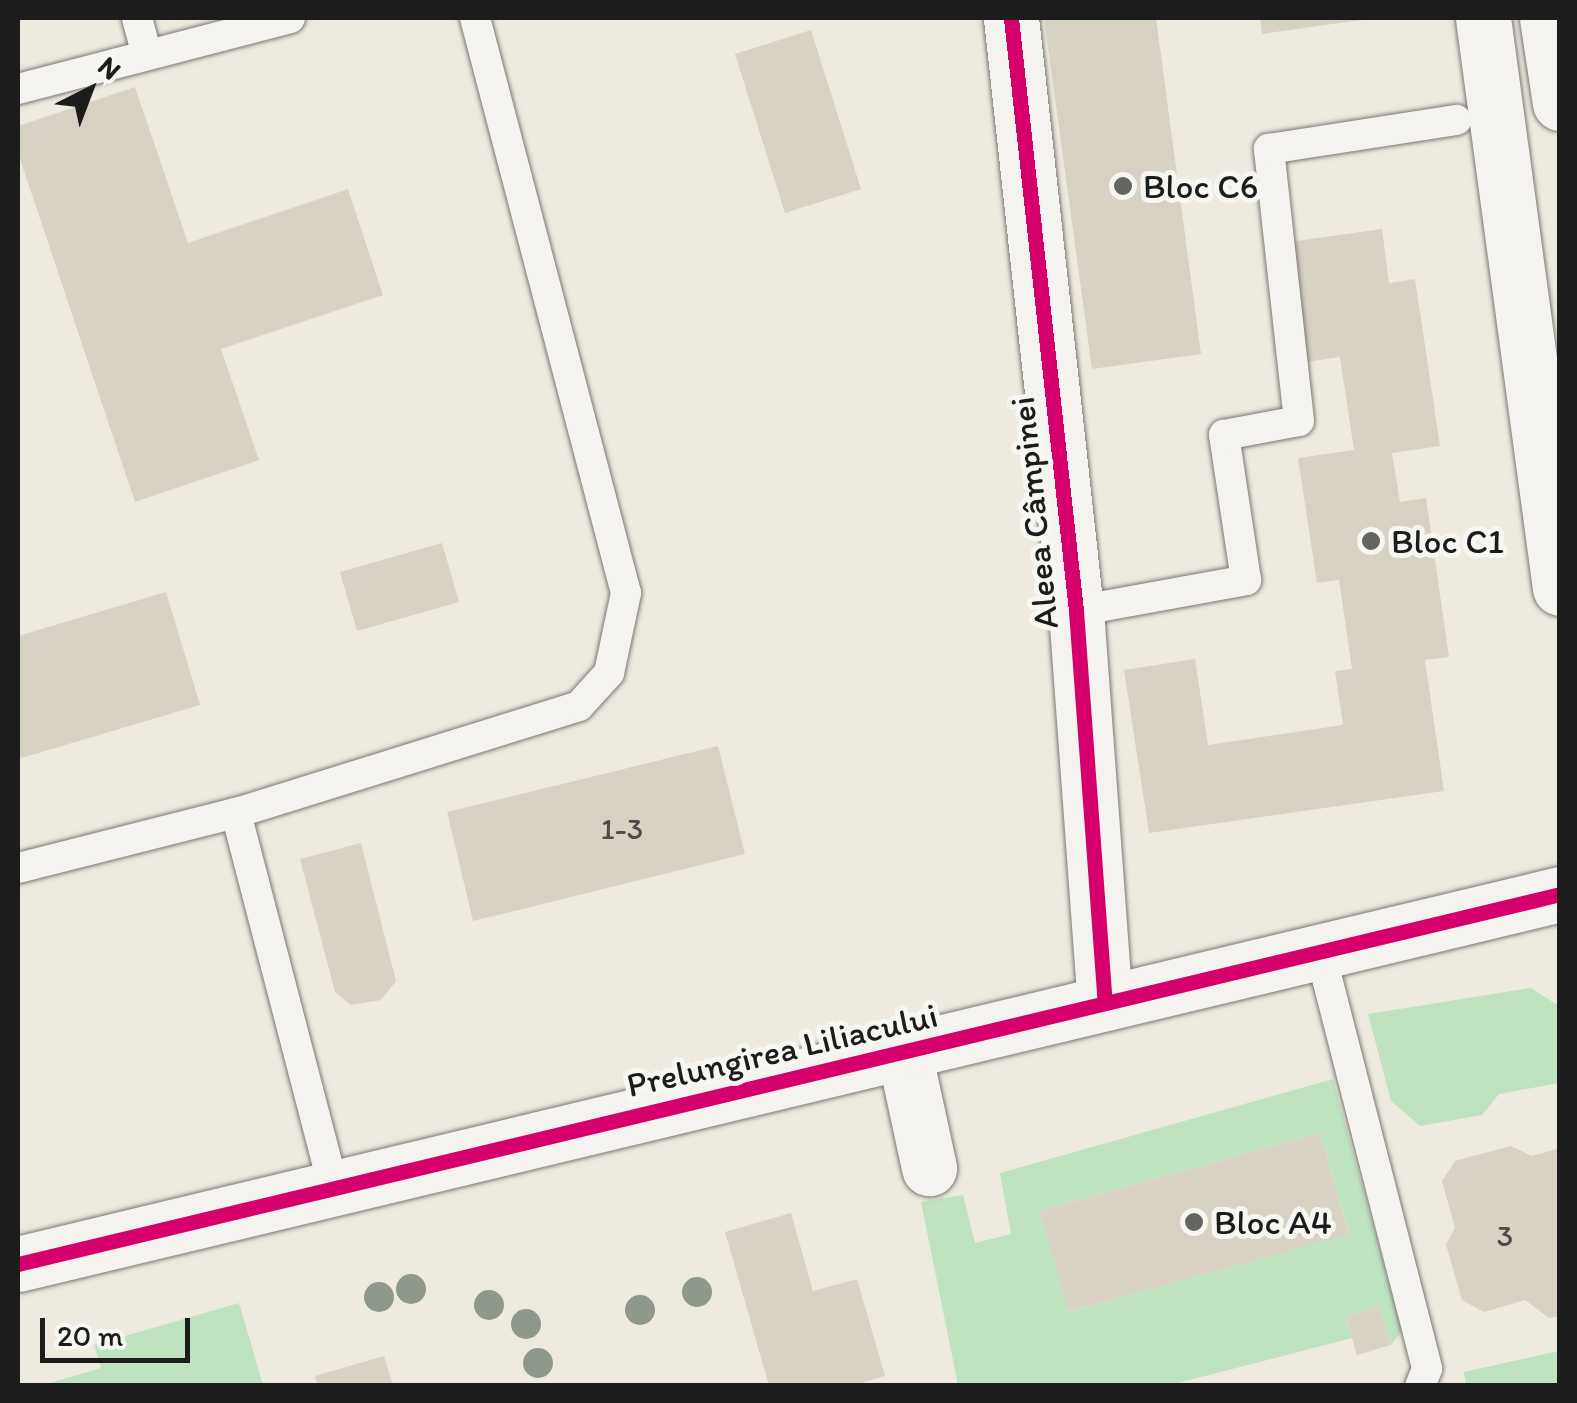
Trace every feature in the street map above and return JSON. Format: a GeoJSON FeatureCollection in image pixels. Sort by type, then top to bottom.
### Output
{"type":"FeatureCollection","features":[{"type":"Feature","properties":{"kind":"street","name":"Aleea Câmpinei"},"geometry":{"type":"LineString","coordinates":[[1011,18],[1076,611],[1105,1003]]}},
{"type":"Feature","properties":{"kind":"street"},"geometry":{"type":"LineString","coordinates":[[1483,18],[1560,588]]}},
{"type":"Feature","properties":{"kind":"street"},"geometry":{"type":"LineString","coordinates":[[1547,18],[1560,103]]}},
{"type":"Feature","properties":{"kind":"street","name":"Prelungirea Liliacului"},"geometry":{"type":"LineString","coordinates":[[18,1264],[1560,894]]}},
{"type":"Feature","properties":{"kind":"street"},"geometry":{"type":"LineString","coordinates":[[904,1052],[929,1168]]}},
{"type":"Feature","properties":{"kind":"lane"},"geometry":{"type":"LineString","coordinates":[[137,18],[147,55]]}},
{"type":"Feature","properties":{"kind":"lane"},"geometry":{"type":"LineString","coordinates":[[18,89],[290,18]]}},
{"type":"Feature","properties":{"kind":"lane"},"geometry":{"type":"LineString","coordinates":[[18,868],[236,813],[579,706],[609,673],[626,593],[476,18]]}},
{"type":"Feature","properties":{"kind":"lane"},"geometry":{"type":"LineString","coordinates":[[1076,611],[1246,580],[1224,435],[1299,421],[1269,149],[1457,120]]}},
{"type":"Feature","properties":{"kind":"lane"},"geometry":{"type":"LineString","coordinates":[[236,813],[334,1188]]}},
{"type":"Feature","properties":{"kind":"lane"},"geometry":{"type":"LineString","coordinates":[[1320,952],[1426,1369],[1420,1386]]}},
{"type":"Feature","properties":{"kind":"green space"},"geometry":{"type":"Polygon","coordinates":[[[1531,988],[1559,1006],[1559,1083],[1499,1094],[1482,1115],[1420,1126],[1391,1101],[1368,1014],[1531,988]]]}},
{"type":"Feature","properties":{"kind":"green space"},"geometry":{"type":"Polygon","coordinates":[[[1333,1079],[1402,1331],[1391,1345],[1379,1307],[1346,1316],[1352,1338],[1170,1385],[958,1385],[921,1202],[963,1195],[975,1243],[1011,1234],[1000,1173],[1333,1079]],[[1320,1133],[1040,1211],[1069,1312],[1349,1233],[1320,1133]]]}},
{"type":"Feature","properties":{"kind":"green space"},"geometry":{"type":"Polygon","coordinates":[[[239,1303],[263,1385],[43,1385],[101,1368],[94,1345],[239,1303]]]}},
{"type":"Feature","properties":{"kind":"green space"},"geometry":{"type":"Polygon","coordinates":[[[1559,1351],[1559,1385],[1466,1385],[1464,1372],[1559,1351]]]}},
{"type":"Feature","properties":{"kind":"building","name":"Bloc C6"},"geometry":{"type":"Polygon","coordinates":[[[1044,18],[1156,18],[1201,354],[1092,369],[1044,18]]]}},
{"type":"Feature","properties":{"kind":"building"},"geometry":{"type":"Polygon","coordinates":[[[1260,18],[1361,18],[1361,20],[1262,34],[1260,18]]]}},
{"type":"Feature","properties":{"kind":"building"},"geometry":{"type":"Polygon","coordinates":[[[811,30],[861,189],[785,213],[735,54],[811,30]]]}},
{"type":"Feature","properties":{"kind":"building"},"geometry":{"type":"Polygon","coordinates":[[[135,87],[188,243],[348,189],[383,295],[221,349],[259,460],[135,502],[18,153],[18,126],[135,87]]]}},
{"type":"Feature","properties":{"kind":"building","name":"Bloc C1"},"geometry":{"type":"Polygon","coordinates":[[[1382,229],[1389,283],[1415,279],[1440,446],[1392,453],[1400,502],[1426,498],[1449,657],[1425,660],[1444,791],[1149,833],[1124,670],[1195,659],[1208,745],[1343,725],[1335,671],[1352,669],[1339,580],[1317,583],[1298,458],[1354,450],[1340,357],[1307,362],[1289,242],[1382,229]]]}},
{"type":"Feature","properties":{"kind":"building"},"geometry":{"type":"Polygon","coordinates":[[[442,543],[459,602],[357,631],[340,572],[442,543]]]}},
{"type":"Feature","properties":{"kind":"building"},"geometry":{"type":"Polygon","coordinates":[[[166,592],[200,705],[18,759],[18,636],[166,592]]]}},
{"type":"Feature","properties":{"kind":"building"},"geometry":{"type":"Polygon","coordinates":[[[718,746],[745,854],[473,921],[447,812],[718,746]]]}},
{"type":"Feature","properties":{"kind":"building"},"geometry":{"type":"Polygon","coordinates":[[[361,843],[396,981],[381,1000],[351,1005],[335,992],[300,859],[361,843]]]}},
{"type":"Feature","properties":{"kind":"building","name":"Bloc A4"},"geometry":{"type":"Polygon","coordinates":[[[1320,1133],[1349,1234],[1068,1312],[1040,1211],[1320,1133]]]}},
{"type":"Feature","properties":{"kind":"building"},"geometry":{"type":"Polygon","coordinates":[[[1511,1146],[1532,1156],[1560,1148],[1560,1316],[1549,1318],[1525,1300],[1484,1312],[1462,1300],[1446,1245],[1455,1228],[1442,1181],[1455,1161],[1511,1146]]]}},
{"type":"Feature","properties":{"kind":"building"},"geometry":{"type":"Polygon","coordinates":[[[791,1213],[813,1291],[857,1279],[885,1376],[851,1386],[769,1386],[725,1232],[791,1213]]]}},
{"type":"Feature","properties":{"kind":"building"},"geometry":{"type":"Polygon","coordinates":[[[1379,1307],[1391,1345],[1357,1355],[1346,1316],[1379,1307]]]}},
{"type":"Feature","properties":{"kind":"building"},"geometry":{"type":"Polygon","coordinates":[[[384,1356],[393,1386],[318,1386],[315,1376],[384,1356]]]}},
{"type":"Feature","properties":{"kind":"cycle path"},"geometry":{"type":"LineString","coordinates":[[1011,18],[1076,611],[1105,1003]]}},
{"type":"Feature","properties":{"kind":"cycle path"},"geometry":{"type":"LineString","coordinates":[[18,1264],[1560,894]]}},
{"type":"Feature","properties":{"kind":"place","name":"Bloc C6"},"geometry":{"type":"Point","coordinates":[1123,186]}},
{"type":"Feature","properties":{"kind":"place","name":"Bloc C1"},"geometry":{"type":"Point","coordinates":[1371,541]}},
{"type":"Feature","properties":{"kind":"place","name":"Bloc A4"},"geometry":{"type":"Point","coordinates":[1194,1222]}}]}
